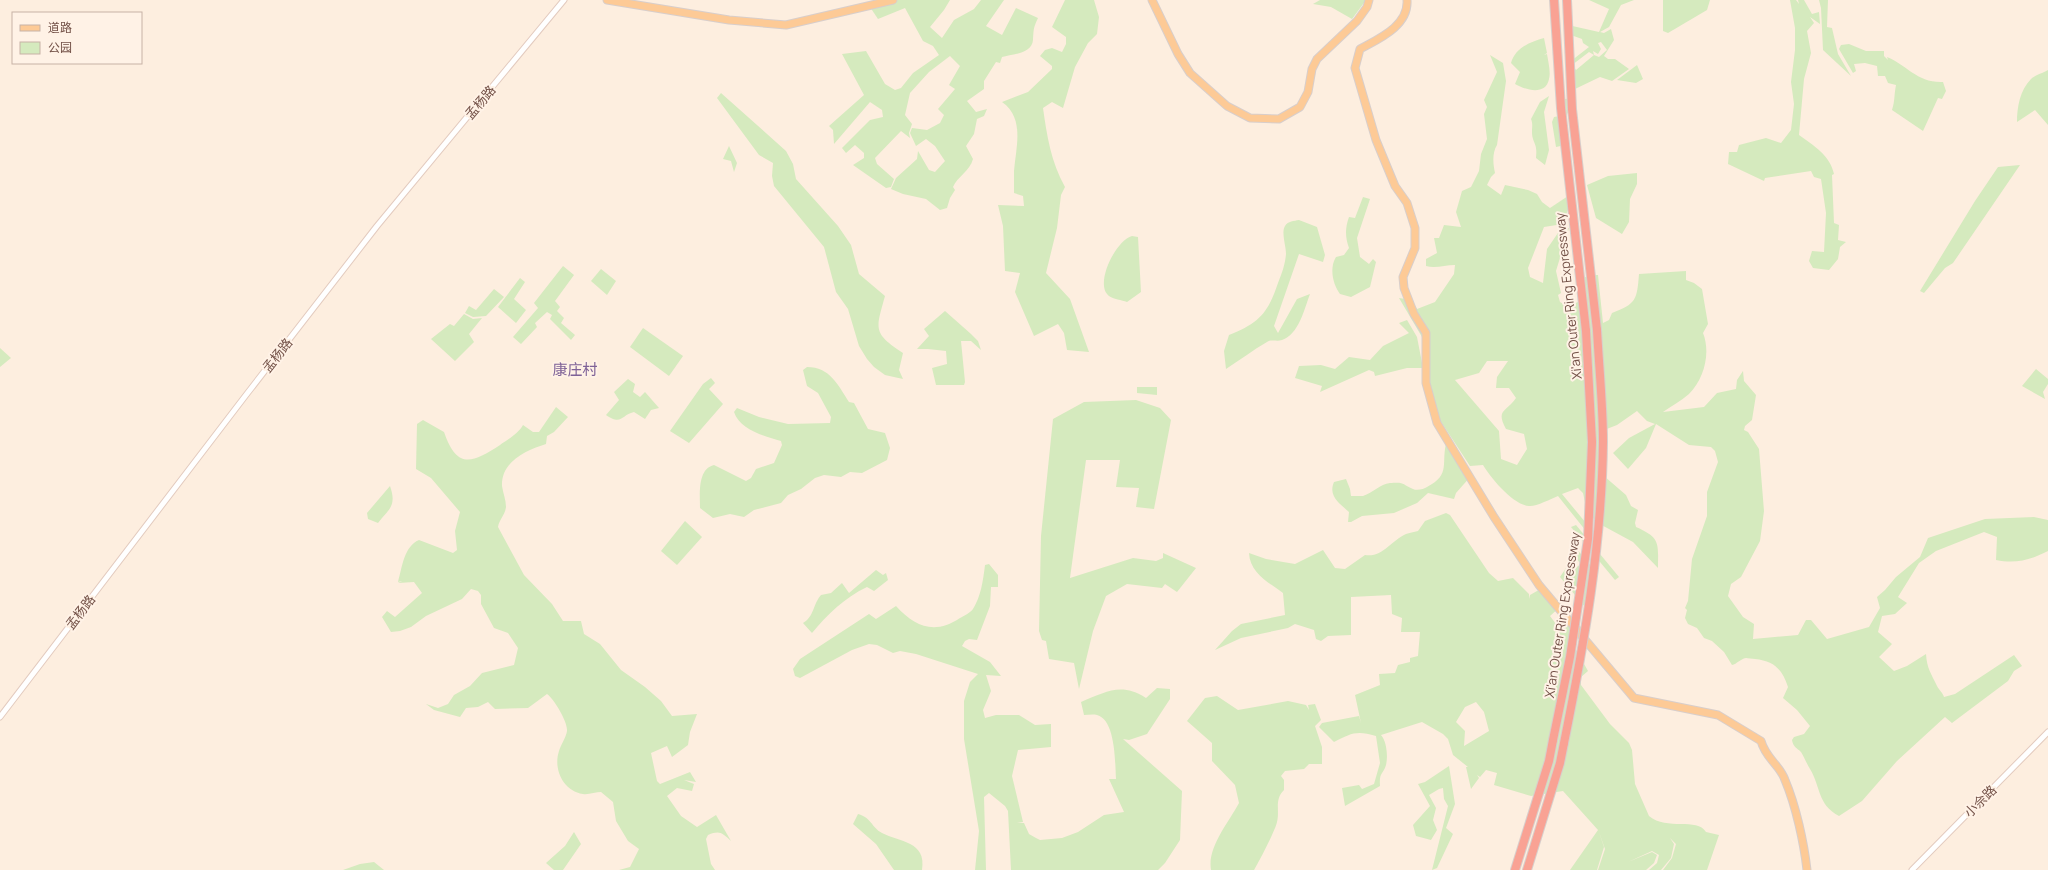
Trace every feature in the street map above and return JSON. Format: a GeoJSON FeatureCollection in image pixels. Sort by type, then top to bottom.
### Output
{"type":"FeatureCollection","features":[{"type":"Feature","properties":{"kind":"highway","name":"Xi'an Outer Ring Expressway"},"geometry":{"type":"LineString","coordinates":[[1515,870],[1549,761],[1570,657],[1588,539],[1592,442],[1586,331],[1564,142],[1554,0]]}},
{"type":"Feature","properties":{"kind":"highway","name":"Xi'an Outer Ring Expressway"},"geometry":{"type":"LineString","coordinates":[[1527,870],[1560,762],[1581,658],[1598,539],[1603,441],[1597,330],[1575,141],[1566,0]]}},
{"type":"Feature","properties":{"kind":"main road"},"geometry":{"type":"LineString","coordinates":[[607,0],[729,20],[786,25],[893,0]]}},
{"type":"Feature","properties":{"kind":"main road"},"geometry":{"type":"LineString","coordinates":[[1152,0],[1178,54],[1190,73],[1227,106],[1250,118],[1279,119],[1300,107],[1308,92],[1312,69],[1317,59],[1357,21],[1367,7],[1369,0]]}},
{"type":"Feature","properties":{"kind":"main road"},"geometry":{"type":"LineString","coordinates":[[1407,0],[1405,10],[1397,26],[1360,49],[1355,68],[1376,140],[1395,186],[1407,203],[1415,228],[1415,248],[1403,277],[1404,288],[1414,314],[1426,333],[1426,383],[1437,422],[1494,517],[1539,584],[1634,698],[1718,715],[1761,741],[1764,752],[1785,779],[1804,849],[1807,870]]}},
{"type":"Feature","properties":{"kind":"street","name":"孟杨路"},"geometry":{"type":"LineString","coordinates":[[0,717],[377,226],[564,0]]}},
{"type":"Feature","properties":{"kind":"street","name":"小佘路"},"geometry":{"type":"LineString","coordinates":[[1912,870],[2048,732]]}},
{"type":"Feature","properties":{"kind":"green space"},"geometry":{"type":"Polygon","coordinates":[[[898,0],[950,0],[930,27],[942,38],[954,20],[974,9],[981,0],[1004,0],[986,26],[1002,35],[1016,8],[1038,18],[1035,24],[1032,45],[1021,53],[1002,57],[1000,63],[996,62],[984,81],[984,89],[967,101],[976,112],[987,109],[984,116],[977,119],[974,134],[966,146],[973,159],[955,183],[953,187],[955,190],[950,198],[947,208],[940,210],[926,199],[903,194],[891,189],[896,178],[917,159],[918,151],[929,170],[935,172],[945,161],[935,146],[926,139],[916,146],[910,133],[912,128],[927,130],[940,123],[944,115],[938,109],[955,89],[949,85],[960,66],[950,56],[929,72],[910,93],[905,115],[912,124],[909,133],[910,138],[901,131],[875,158],[877,164],[894,179],[891,187],[886,188],[853,165],[864,158],[864,153],[855,145],[846,153],[842,148],[870,120],[883,117],[882,110],[870,102],[834,144],[833,130],[829,126],[864,95],[842,54],[866,51],[885,84],[895,90],[901,88],[913,73],[939,55],[933,46],[923,41],[905,8],[878,19],[870,7],[898,0]]]}},
{"type":"Feature","properties":{"kind":"green space"},"geometry":{"type":"Polygon","coordinates":[[[1065,0],[1094,0],[1099,17],[1097,34],[1088,43],[1075,67],[1063,108],[1052,102],[1043,108],[1053,158],[1065,187],[1061,195],[1057,228],[1046,273],[1070,299],[1089,352],[1067,350],[1064,333],[1058,324],[1034,336],[1015,292],[1020,273],[1005,271],[1003,226],[998,205],[1024,206],[1023,196],[1014,193],[1014,171],[1017,143],[1016,125],[1014,116],[1002,102],[1028,92],[1052,69],[1052,66],[1040,56],[1045,50],[1052,48],[1062,52],[1066,44],[1066,37],[1052,27],[1065,0]]]}},
{"type":"Feature","properties":{"kind":"green space"},"geometry":{"type":"Polygon","coordinates":[[[1320,0],[1366,0],[1352,19],[1331,7],[1313,4],[1320,0]]]}},
{"type":"Feature","properties":{"kind":"green space"},"geometry":{"type":"Polygon","coordinates":[[[1589,0],[1634,0],[1621,5],[1609,27],[1600,32],[1604,33],[1611,29],[1614,40],[1604,56],[1608,59],[1615,59],[1629,69],[1612,81],[1600,77],[1575,89],[1571,61],[1589,47],[1583,43],[1582,39],[1568,34],[1568,25],[1599,32],[1609,9],[1589,0]],[[1601,42],[1598,43],[1601,49],[1598,54],[1593,51],[1594,55],[1599,57],[1607,50],[1601,42]],[[1589,52],[1572,65],[1576,70],[1594,55],[1589,52]]]}},
{"type":"Feature","properties":{"kind":"green space"},"geometry":{"type":"Polygon","coordinates":[[[1663,0],[1710,0],[1707,10],[1668,33],[1663,31],[1663,0]]]}},
{"type":"Feature","properties":{"kind":"green space"},"geometry":{"type":"Polygon","coordinates":[[[1790,0],[1796,0],[1799,4],[1798,0],[1804,0],[1812,14],[1819,12],[1820,24],[1810,17],[1814,23],[1807,31],[1811,53],[1804,79],[1799,135],[1816,147],[1825,156],[1832,167],[1834,174],[1832,175],[1834,223],[1839,225],[1838,240],[1846,242],[1840,247],[1838,259],[1829,270],[1813,268],[1809,261],[1812,251],[1824,252],[1826,213],[1821,179],[1814,177],[1811,171],[1765,178],[1764,181],[1728,164],[1729,152],[1737,152],[1739,145],[1766,138],[1781,143],[1791,130],[1794,104],[1791,82],[1795,50],[1795,28],[1790,0]]]}},
{"type":"Feature","properties":{"kind":"green space"},"geometry":{"type":"Polygon","coordinates":[[[1819,0],[1828,0],[1827,27],[1832,28],[1838,54],[1851,76],[1823,50],[1821,8],[1819,0]]]}},
{"type":"Feature","properties":{"kind":"green space"},"geometry":{"type":"Polygon","coordinates":[[[1544,38],[1547,53],[1544,55],[1547,54],[1550,70],[1550,76],[1547,84],[1540,90],[1529,90],[1515,84],[1520,72],[1511,63],[1516,53],[1524,46],[1544,38]]]}},
{"type":"Feature","properties":{"kind":"green space"},"geometry":{"type":"Polygon","coordinates":[[[1849,44],[1866,51],[1884,51],[1884,56],[1888,60],[1887,57],[1919,77],[1934,82],[1943,82],[1946,91],[1942,99],[1938,98],[1923,131],[1892,110],[1896,85],[1888,83],[1885,76],[1878,76],[1877,66],[1865,63],[1854,64],[1856,71],[1853,73],[1839,49],[1841,45],[1849,44]]]}},
{"type":"Feature","properties":{"kind":"green space"},"geometry":{"type":"Polygon","coordinates":[[[1490,55],[1503,63],[1506,81],[1497,145],[1495,148],[1493,162],[1495,173],[1487,185],[1501,195],[1505,185],[1528,190],[1537,194],[1542,202],[1550,208],[1574,192],[1563,224],[1544,227],[1528,268],[1530,277],[1543,283],[1547,249],[1560,230],[1569,228],[1556,271],[1561,293],[1558,295],[1560,302],[1567,306],[1581,301],[1579,282],[1588,275],[1598,275],[1603,323],[1609,320],[1612,313],[1626,307],[1634,300],[1639,274],[1686,271],[1686,280],[1694,283],[1702,289],[1708,324],[1703,333],[1706,349],[1705,365],[1699,381],[1689,394],[1663,412],[1704,407],[1717,393],[1736,389],[1737,380],[1743,371],[1744,381],[1756,395],[1752,420],[1745,426],[1744,430],[1748,432],[1759,449],[1764,511],[1760,541],[1741,577],[1731,584],[1728,596],[1743,617],[1754,624],[1753,639],[1798,635],[1806,620],[1811,620],[1827,639],[1869,627],[1880,608],[1877,597],[1896,577],[1920,557],[1928,538],[1985,519],[2034,517],[2048,520],[2048,551],[2029,559],[2010,562],[1996,560],[1997,537],[1984,532],[1936,551],[1919,563],[1898,597],[1907,603],[1895,614],[1882,616],[1878,632],[1892,644],[1879,657],[1894,671],[1907,666],[1926,654],[1927,664],[1944,697],[1955,694],[2014,655],[2022,666],[2014,671],[2008,681],[1952,723],[1945,717],[1897,761],[1862,801],[1839,816],[1823,801],[1814,776],[1801,752],[1793,744],[1792,740],[1794,737],[1804,734],[1810,726],[1797,710],[1783,698],[1788,687],[1780,671],[1772,664],[1755,659],[1746,658],[1732,665],[1724,652],[1712,641],[1704,638],[1697,628],[1688,624],[1685,618],[1692,559],[1707,516],[1707,492],[1718,462],[1715,451],[1711,447],[1689,445],[1656,424],[1646,448],[1628,469],[1613,453],[1629,438],[1655,424],[1647,421],[1637,411],[1617,425],[1599,432],[1607,445],[1606,477],[1604,476],[1626,495],[1631,506],[1638,510],[1635,523],[1636,527],[1654,538],[1658,547],[1658,568],[1633,542],[1596,522],[1586,507],[1583,493],[1578,488],[1562,494],[1600,540],[1598,546],[1558,496],[1532,506],[1516,501],[1496,483],[1483,465],[1470,466],[1434,411],[1422,337],[1399,298],[1412,300],[1417,309],[1435,302],[1454,274],[1455,265],[1429,267],[1426,266],[1426,259],[1437,253],[1434,238],[1439,238],[1444,225],[1461,227],[1456,212],[1462,191],[1471,187],[1479,171],[1481,154],[1487,139],[1484,114],[1487,107],[1484,100],[1497,72],[1490,55]],[[1487,361],[1479,373],[1455,380],[1499,431],[1501,459],[1517,465],[1527,449],[1524,434],[1506,429],[1502,418],[1504,411],[1516,398],[1509,388],[1496,388],[1497,377],[1508,361],[1487,361]]]}},
{"type":"Feature","properties":{"kind":"green space"},"geometry":{"type":"Polygon","coordinates":[[[1637,65],[1643,79],[1636,83],[1617,80],[1637,65]]]}},
{"type":"Feature","properties":{"kind":"green space"},"geometry":{"type":"Polygon","coordinates":[[[2048,70],[2048,125],[2035,110],[2017,122],[2019,105],[2024,88],[2027,83],[2037,75],[2048,70]]]}},
{"type":"Feature","properties":{"kind":"green space"},"geometry":{"type":"Polygon","coordinates":[[[721,93],[786,151],[793,164],[796,179],[838,226],[851,245],[859,274],[885,296],[880,316],[879,329],[881,335],[886,340],[903,353],[899,370],[903,379],[885,375],[874,367],[867,359],[859,346],[848,309],[836,292],[824,247],[774,186],[772,176],[773,163],[759,155],[717,98],[721,93]]]}},
{"type":"Feature","properties":{"kind":"green space"},"geometry":{"type":"Polygon","coordinates":[[[1549,96],[1544,112],[1549,150],[1545,165],[1536,158],[1531,119],[1540,102],[1549,96]]]}},
{"type":"Feature","properties":{"kind":"green space"},"geometry":{"type":"Polygon","coordinates":[[[1574,98],[1562,126],[1565,145],[1556,147],[1552,122],[1554,117],[1565,115],[1565,99],[1574,98]]]}},
{"type":"Feature","properties":{"kind":"green space"},"geometry":{"type":"Polygon","coordinates":[[[729,146],[737,163],[734,172],[731,161],[723,159],[729,146]]]}},
{"type":"Feature","properties":{"kind":"green space"},"geometry":{"type":"Polygon","coordinates":[[[2020,165],[1953,263],[1945,268],[1924,293],[1920,291],[1975,201],[1998,167],[2020,165]]]}},
{"type":"Feature","properties":{"kind":"green space"},"geometry":{"type":"Polygon","coordinates":[[[1637,173],[1637,184],[1630,199],[1629,222],[1622,234],[1596,218],[1587,185],[1608,176],[1637,173]]]}},
{"type":"Feature","properties":{"kind":"green space"},"geometry":{"type":"Polygon","coordinates":[[[1363,197],[1370,199],[1357,238],[1360,257],[1369,264],[1373,259],[1376,262],[1370,287],[1351,297],[1340,294],[1334,281],[1332,271],[1336,257],[1344,255],[1349,248],[1346,229],[1349,217],[1355,218],[1363,197]]]}},
{"type":"Feature","properties":{"kind":"green space"},"geometry":{"type":"Polygon","coordinates":[[[1299,220],[1317,227],[1325,255],[1323,262],[1299,254],[1274,326],[1278,333],[1297,299],[1310,294],[1300,321],[1293,333],[1288,337],[1280,341],[1267,342],[1226,369],[1224,351],[1229,335],[1248,326],[1261,316],[1266,309],[1274,293],[1285,262],[1285,226],[1288,223],[1299,220]]]}},
{"type":"Feature","properties":{"kind":"green space"},"geometry":{"type":"Polygon","coordinates":[[[1132,236],[1138,237],[1141,292],[1127,302],[1109,296],[1105,290],[1104,283],[1108,264],[1113,254],[1119,246],[1132,236]]]}},
{"type":"Feature","properties":{"kind":"green space"},"geometry":{"type":"Polygon","coordinates":[[[563,266],[574,275],[555,301],[560,307],[557,311],[564,318],[561,323],[575,335],[571,340],[550,319],[552,315],[547,312],[535,323],[537,327],[521,344],[513,337],[538,308],[534,303],[563,266]]]}},
{"type":"Feature","properties":{"kind":"green space"},"geometry":{"type":"Polygon","coordinates":[[[601,269],[616,281],[607,295],[591,281],[601,269]]]}},
{"type":"Feature","properties":{"kind":"green space"},"geometry":{"type":"Polygon","coordinates":[[[520,278],[525,282],[514,299],[526,310],[516,323],[498,307],[520,278]]]}},
{"type":"Feature","properties":{"kind":"green space"},"geometry":{"type":"Polygon","coordinates":[[[494,289],[504,297],[486,316],[473,317],[465,313],[469,306],[476,310],[494,289]]]}},
{"type":"Feature","properties":{"kind":"green space"},"geometry":{"type":"Polygon","coordinates":[[[945,311],[978,341],[981,350],[971,341],[961,341],[965,382],[964,385],[936,385],[932,368],[947,364],[946,351],[917,349],[929,336],[924,329],[945,311]]]}},
{"type":"Feature","properties":{"kind":"green space"},"geometry":{"type":"Polygon","coordinates":[[[464,314],[473,319],[482,318],[469,334],[474,342],[455,361],[431,339],[450,324],[454,326],[464,314]]]}},
{"type":"Feature","properties":{"kind":"green space"},"geometry":{"type":"Polygon","coordinates":[[[1407,320],[1417,337],[1423,368],[1407,368],[1375,376],[1374,372],[1369,370],[1320,392],[1322,386],[1295,378],[1299,366],[1321,365],[1335,369],[1349,357],[1370,360],[1383,346],[1409,333],[1399,323],[1407,320]]]}},
{"type":"Feature","properties":{"kind":"green space"},"geometry":{"type":"Polygon","coordinates":[[[643,328],[683,356],[669,376],[630,347],[643,328]]]}},
{"type":"Feature","properties":{"kind":"green space"},"geometry":{"type":"Polygon","coordinates":[[[0,348],[11,358],[0,367],[0,348]]]}},
{"type":"Feature","properties":{"kind":"green space"},"geometry":{"type":"Polygon","coordinates":[[[807,367],[822,370],[837,383],[849,402],[854,403],[868,429],[885,433],[890,448],[887,460],[862,473],[850,472],[841,477],[824,475],[815,478],[801,489],[788,495],[781,503],[754,510],[744,517],[730,514],[713,518],[700,508],[702,477],[709,467],[714,465],[746,481],[751,478],[756,469],[774,463],[782,445],[781,441],[767,437],[747,428],[741,423],[734,412],[737,408],[759,417],[788,424],[830,423],[831,417],[818,393],[807,386],[803,370],[807,367]]]}},
{"type":"Feature","properties":{"kind":"green space"},"geometry":{"type":"Polygon","coordinates":[[[2036,369],[2048,379],[2048,384],[2043,392],[2045,399],[2022,386],[2036,369]]]}},
{"type":"Feature","properties":{"kind":"green space"},"geometry":{"type":"Polygon","coordinates":[[[711,378],[715,383],[709,389],[723,404],[689,443],[670,431],[703,384],[711,378]]]}},
{"type":"Feature","properties":{"kind":"green space"},"geometry":{"type":"Polygon","coordinates":[[[628,379],[635,384],[633,392],[640,397],[645,392],[659,408],[651,410],[645,419],[634,412],[618,420],[606,415],[619,400],[614,392],[628,379]]]}},
{"type":"Feature","properties":{"kind":"green space"},"geometry":{"type":"Polygon","coordinates":[[[1137,387],[1157,387],[1157,395],[1137,393],[1137,387]]]}},
{"type":"Feature","properties":{"kind":"green space"},"geometry":{"type":"Polygon","coordinates":[[[1136,400],[1160,408],[1171,420],[1154,509],[1136,507],[1139,488],[1116,487],[1120,460],[1086,460],[1070,578],[1133,558],[1156,561],[1163,558],[1163,553],[1196,568],[1177,592],[1165,584],[1162,588],[1127,584],[1106,596],[1093,631],[1079,689],[1074,663],[1049,659],[1046,641],[1042,640],[1039,631],[1041,536],[1053,419],[1084,402],[1136,400]]]}},
{"type":"Feature","properties":{"kind":"green space"},"geometry":{"type":"Polygon","coordinates":[[[556,407],[568,417],[554,432],[547,436],[546,444],[523,453],[510,463],[506,470],[503,477],[502,486],[506,507],[498,527],[524,575],[552,604],[563,621],[581,621],[584,634],[600,644],[621,670],[645,687],[661,701],[672,716],[697,714],[690,732],[688,745],[672,757],[667,746],[651,753],[657,781],[660,784],[690,772],[696,782],[684,780],[694,784],[692,791],[677,788],[667,796],[681,816],[697,827],[716,815],[731,841],[721,833],[708,835],[706,839],[711,864],[715,870],[619,870],[630,867],[639,849],[628,841],[616,821],[613,802],[601,792],[585,794],[576,792],[570,789],[561,778],[557,765],[557,758],[567,731],[567,727],[560,711],[547,694],[528,708],[495,709],[488,702],[478,707],[466,708],[460,717],[434,710],[426,704],[438,708],[448,704],[454,695],[470,686],[482,673],[514,665],[518,648],[508,633],[494,628],[481,604],[481,595],[478,591],[471,589],[462,599],[426,616],[411,627],[400,631],[391,632],[382,617],[387,611],[395,617],[422,593],[414,582],[398,583],[402,581],[398,582],[404,558],[414,543],[419,540],[453,553],[457,550],[455,531],[460,512],[431,478],[416,469],[417,424],[423,420],[444,432],[454,452],[466,460],[481,456],[500,445],[516,434],[523,425],[533,432],[539,432],[556,407]]]}},
{"type":"Feature","properties":{"kind":"green space"},"geometry":{"type":"Polygon","coordinates":[[[1447,440],[1471,476],[1456,493],[1454,499],[1428,493],[1417,503],[1394,513],[1362,516],[1348,522],[1349,512],[1333,495],[1332,491],[1334,482],[1346,479],[1351,496],[1363,496],[1383,485],[1390,483],[1401,483],[1415,490],[1424,488],[1435,482],[1440,477],[1444,467],[1447,440]]]}},
{"type":"Feature","properties":{"kind":"green space"},"geometry":{"type":"Polygon","coordinates":[[[390,486],[393,498],[391,507],[378,523],[368,519],[367,513],[390,486]]]}},
{"type":"Feature","properties":{"kind":"green space"},"geometry":{"type":"Polygon","coordinates":[[[1446,513],[1450,515],[1489,573],[1498,581],[1513,578],[1529,594],[1529,599],[1530,595],[1544,587],[1560,607],[1550,616],[1556,624],[1570,616],[1583,629],[1570,639],[1588,671],[1581,677],[1581,685],[1610,724],[1629,743],[1632,750],[1635,784],[1649,816],[1664,823],[1696,825],[1706,832],[1719,835],[1707,870],[1663,870],[1672,858],[1676,844],[1670,838],[1674,844],[1671,858],[1661,870],[1649,870],[1657,863],[1659,855],[1652,851],[1628,862],[1652,852],[1657,855],[1654,863],[1646,870],[1598,870],[1605,849],[1599,832],[1604,847],[1597,870],[1570,870],[1598,830],[1563,791],[1531,796],[1494,785],[1497,773],[1486,770],[1480,777],[1477,775],[1479,778],[1471,789],[1466,767],[1468,767],[1453,755],[1448,739],[1443,734],[1422,722],[1381,735],[1386,745],[1387,758],[1385,768],[1381,776],[1380,786],[1345,806],[1342,788],[1359,785],[1362,789],[1374,784],[1380,763],[1376,736],[1364,733],[1354,733],[1334,742],[1319,727],[1322,723],[1359,716],[1361,723],[1355,695],[1380,685],[1379,674],[1395,673],[1398,665],[1410,662],[1410,658],[1418,656],[1420,632],[1401,632],[1402,618],[1392,614],[1391,595],[1351,597],[1351,635],[1328,636],[1321,641],[1316,639],[1314,630],[1295,624],[1288,628],[1241,638],[1215,650],[1232,631],[1241,624],[1285,615],[1283,593],[1256,572],[1250,560],[1249,553],[1266,559],[1295,564],[1323,550],[1335,568],[1345,569],[1365,555],[1381,552],[1406,534],[1418,531],[1425,521],[1446,513]],[[1476,702],[1465,707],[1456,722],[1465,731],[1464,746],[1489,731],[1484,712],[1476,702]]]}},
{"type":"Feature","properties":{"kind":"green space"},"geometry":{"type":"Polygon","coordinates":[[[685,521],[702,537],[677,565],[661,551],[685,521]]]}},
{"type":"Feature","properties":{"kind":"green space"},"geometry":{"type":"Polygon","coordinates":[[[1576,525],[1619,577],[1615,580],[1571,527],[1576,525]]]}},
{"type":"Feature","properties":{"kind":"green space"},"geometry":{"type":"Polygon","coordinates":[[[1575,547],[1596,572],[1585,607],[1560,577],[1566,568],[1570,572],[1581,564],[1572,554],[1575,547]]]}},
{"type":"Feature","properties":{"kind":"green space"},"geometry":{"type":"Polygon","coordinates":[[[989,564],[998,575],[998,587],[991,587],[990,606],[977,640],[969,639],[965,641],[962,646],[990,662],[1001,676],[986,675],[991,691],[983,710],[985,718],[996,715],[1019,715],[1035,725],[1051,724],[1051,747],[1018,750],[1012,776],[1023,822],[1017,823],[1024,823],[1029,834],[1040,840],[1062,838],[1078,832],[1104,815],[1124,812],[1109,779],[1116,779],[1115,753],[1108,725],[1097,715],[1084,715],[1081,702],[1114,690],[1129,690],[1146,698],[1157,688],[1170,689],[1170,699],[1147,734],[1129,740],[1123,739],[1182,791],[1180,840],[1165,863],[1158,870],[1011,870],[1008,811],[1005,806],[989,793],[984,797],[986,870],[975,870],[979,831],[964,739],[964,701],[970,682],[978,674],[916,654],[900,651],[893,653],[877,645],[869,644],[852,650],[800,678],[795,676],[793,669],[800,659],[869,614],[876,619],[896,606],[918,624],[934,627],[951,623],[965,615],[973,609],[976,604],[981,588],[985,565],[989,564]]]}},
{"type":"Feature","properties":{"kind":"green space"},"geometry":{"type":"Polygon","coordinates":[[[876,570],[883,575],[886,573],[888,580],[874,591],[867,587],[851,596],[830,613],[812,633],[803,623],[811,614],[821,595],[831,593],[842,583],[849,593],[876,570]]]}},
{"type":"Feature","properties":{"kind":"green space"},"geometry":{"type":"Polygon","coordinates":[[[1217,696],[1238,710],[1288,701],[1306,705],[1309,710],[1308,705],[1315,704],[1321,720],[1315,726],[1322,747],[1322,764],[1309,764],[1304,769],[1285,771],[1281,776],[1284,780],[1284,790],[1278,801],[1278,818],[1276,826],[1254,870],[1211,870],[1212,852],[1215,844],[1239,803],[1235,785],[1212,761],[1212,743],[1187,721],[1205,698],[1217,696]]]}},
{"type":"Feature","properties":{"kind":"green space"},"geometry":{"type":"Polygon","coordinates":[[[1449,766],[1455,804],[1446,828],[1453,834],[1437,868],[1432,870],[1448,806],[1444,799],[1443,788],[1429,795],[1436,808],[1433,820],[1437,830],[1431,840],[1416,836],[1413,825],[1430,806],[1418,784],[1425,782],[1449,766]]]}},
{"type":"Feature","properties":{"kind":"green space"},"geometry":{"type":"Polygon","coordinates":[[[858,814],[869,820],[878,831],[910,844],[916,848],[920,853],[922,860],[922,870],[894,870],[876,844],[853,824],[858,814]]]}},
{"type":"Feature","properties":{"kind":"green space"},"geometry":{"type":"Polygon","coordinates":[[[574,832],[581,844],[563,870],[554,870],[546,863],[565,846],[574,832]]]}},
{"type":"Feature","properties":{"kind":"green space"},"geometry":{"type":"Polygon","coordinates":[[[374,862],[384,870],[343,870],[360,864],[374,862]]]}},
{"type":"Feature","properties":{"kind":"district","name":"康庄村"},"geometry":{"type":"Point","coordinates":[575,370]}}]}
